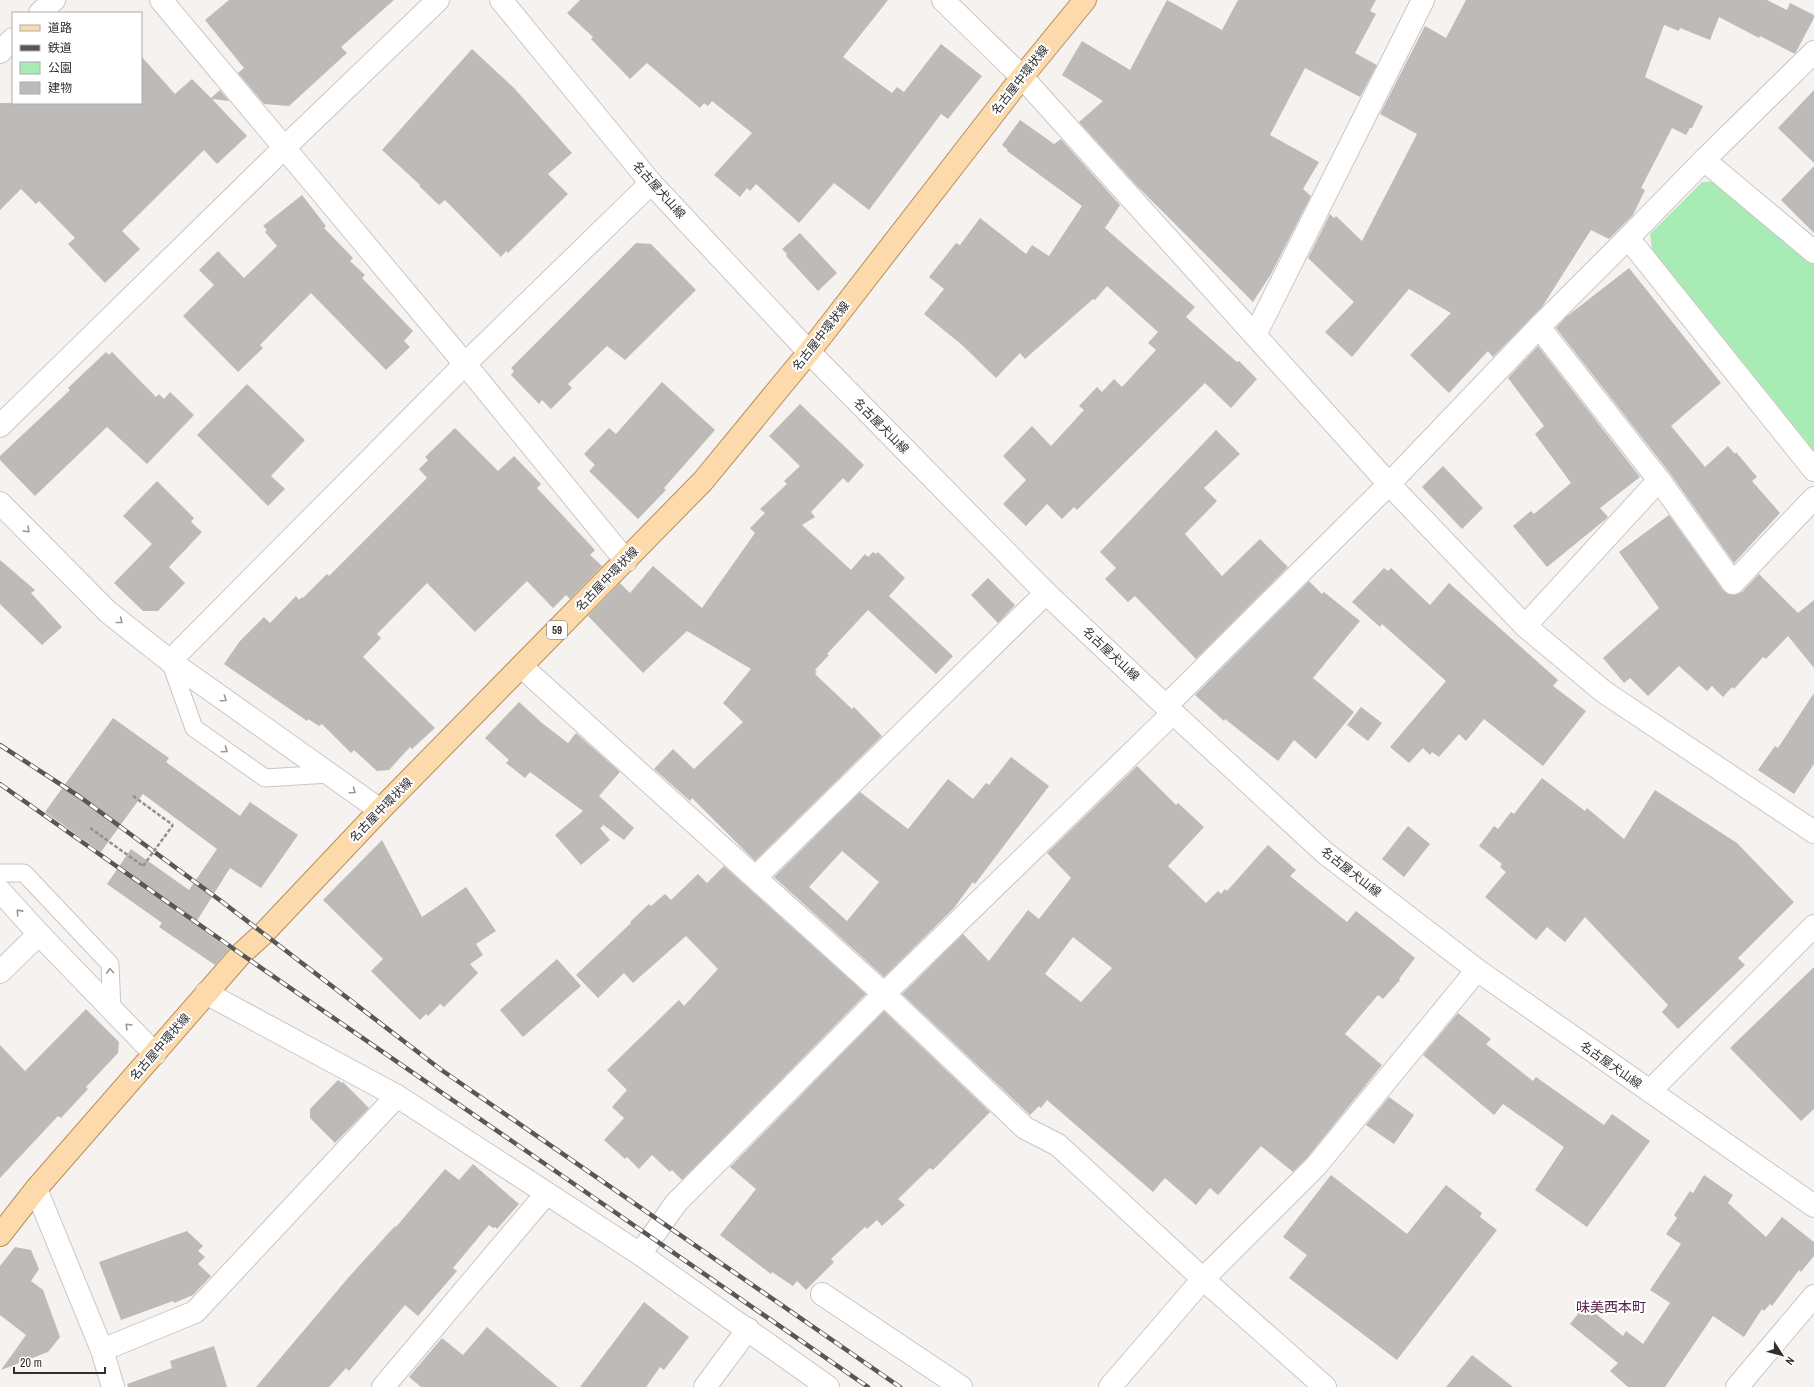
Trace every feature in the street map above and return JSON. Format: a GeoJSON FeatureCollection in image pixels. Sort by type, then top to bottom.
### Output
{"type":"FeatureCollection","features":[{"type":"Feature","properties":{"kind":"main road","name":"名古屋中環状線"},"geometry":{"type":"LineString","coordinates":[[0,1235],[36,1189],[241,954],[263,934],[380,810],[703,481],[809,352],[1022,77],[1085,0]]}},
{"type":"Feature","properties":{"kind":"street"},"geometry":{"type":"LineString","coordinates":[[41,12],[54,0]]}},
{"type":"Feature","properties":{"kind":"street"},"geometry":{"type":"LineString","coordinates":[[161,0],[465,364],[626,560]]}},
{"type":"Feature","properties":{"kind":"street"},"geometry":{"type":"LineString","coordinates":[[0,426],[284,148],[438,0]]}},
{"type":"Feature","properties":{"kind":"street","name":"名古屋犬山線"},"geometry":{"type":"LineString","coordinates":[[501,0],[651,183],[809,352],[1046,593],[1169,710],[1325,853],[1477,970],[1814,1206]]}},
{"type":"Feature","properties":{"kind":"street"},"geometry":{"type":"LineString","coordinates":[[943,0],[1022,77],[1389,484],[1525,626],[1604,692],[1814,832]]}},
{"type":"Feature","properties":{"kind":"street"},"geometry":{"type":"LineString","coordinates":[[1255,335],[1423,0]]}},
{"type":"Feature","properties":{"kind":"street"},"geometry":{"type":"LineString","coordinates":[[0,52],[12,40]]}},
{"type":"Feature","properties":{"kind":"street"},"geometry":{"type":"LineString","coordinates":[[640,1254],[676,1203],[1169,710],[1389,484],[1539,327],[1704,160],[1814,52]]}},
{"type":"Feature","properties":{"kind":"street"},"geometry":{"type":"LineString","coordinates":[[1704,160],[1814,252]]}},
{"type":"Feature","properties":{"kind":"street"},"geometry":{"type":"LineString","coordinates":[[170,661],[465,364],[651,183]]}},
{"type":"Feature","properties":{"kind":"street"},"geometry":{"type":"LineString","coordinates":[[1628,238],[1814,470]]}},
{"type":"Feature","properties":{"kind":"street"},"geometry":{"type":"LineString","coordinates":[[1539,327],[1659,480],[1733,583],[1814,498]]}},
{"type":"Feature","properties":{"kind":"street"},"geometry":{"type":"LineString","coordinates":[[1525,626],[1659,480]]}},
{"type":"Feature","properties":{"kind":"street"},"geometry":{"type":"LineString","coordinates":[[0,503],[108,612],[170,661],[380,810]]}},
{"type":"Feature","properties":{"kind":"street"},"geometry":{"type":"LineString","coordinates":[[756,877],[1046,593]]}},
{"type":"Feature","properties":{"kind":"street"},"geometry":{"type":"LineString","coordinates":[[522,667],[884,994],[1025,1128],[1058,1145],[1203,1279],[1324,1387]]}},
{"type":"Feature","properties":{"kind":"street"},"geometry":{"type":"LineString","coordinates":[[0,891],[154,1054]]}},
{"type":"Feature","properties":{"kind":"street"},"geometry":{"type":"LineString","coordinates":[[1650,1091],[1814,926]]}},
{"type":"Feature","properties":{"kind":"street"},"geometry":{"type":"LineString","coordinates":[[0,972],[39,934]]}},
{"type":"Feature","properties":{"kind":"street"},"geometry":{"type":"LineString","coordinates":[[1110,1387],[1203,1279],[1316,1166],[1477,970]]}},
{"type":"Feature","properties":{"kind":"street"},"geometry":{"type":"LineString","coordinates":[[206,993],[397,1096],[640,1254],[828,1387]]}},
{"type":"Feature","properties":{"kind":"street"},"geometry":{"type":"LineString","coordinates":[[102,1350],[195,1312],[397,1096]]}},
{"type":"Feature","properties":{"kind":"street"},"geometry":{"type":"LineString","coordinates":[[36,1189],[102,1350],[113,1387]]}},
{"type":"Feature","properties":{"kind":"street"},"geometry":{"type":"LineString","coordinates":[[383,1387],[546,1194]]}},
{"type":"Feature","properties":{"kind":"street"},"geometry":{"type":"LineString","coordinates":[[822,1294],[961,1387]]}},
{"type":"Feature","properties":{"kind":"street"},"geometry":{"type":"LineString","coordinates":[[1737,1387],[1814,1296]]}},
{"type":"Feature","properties":{"kind":"street"},"geometry":{"type":"LineString","coordinates":[[705,1387],[748,1329]]}},
{"type":"Feature","properties":{"kind":"lane"},"geometry":{"type":"LineString","coordinates":[[170,661],[194,728],[265,778],[329,774]]}},
{"type":"Feature","properties":{"kind":"lane"},"geometry":{"type":"LineString","coordinates":[[0,873],[24,873],[110,964],[112,1010]]}},
{"type":"Feature","properties":{"kind":"path"},"geometry":{"type":"LineString","coordinates":[[90,828],[143,866],[173,825],[133,796]]}},
{"type":"Feature","properties":{"kind":"green space"},"geometry":{"type":"Polygon","coordinates":[[[1721,181],[1814,261],[1814,451],[1652,249],[1650,234],[1702,182],[1721,181]]]}},
{"type":"Feature","properties":{"kind":"building"},"geometry":{"type":"Polygon","coordinates":[[[229,0],[394,0],[341,47],[347,53],[289,106],[264,104],[238,73],[244,68],[205,20],[229,0]]]}},
{"type":"Feature","properties":{"kind":"building"},"geometry":{"type":"Polygon","coordinates":[[[580,0],[888,0],[843,57],[892,93],[897,87],[904,92],[941,44],[982,76],[948,119],[941,114],[869,210],[834,183],[799,223],[756,184],[750,191],[747,188],[740,197],[714,175],[752,133],[712,101],[708,106],[704,103],[700,108],[647,63],[630,79],[591,39],[593,37],[567,13],[580,0]]]}},
{"type":"Feature","properties":{"kind":"building"},"geometry":{"type":"Polygon","coordinates":[[[1167,0],[1222,30],[1238,0],[1376,0],[1370,11],[1376,14],[1355,53],[1377,65],[1360,97],[1305,68],[1270,135],[1319,162],[1303,189],[1311,196],[1271,274],[1253,302],[1136,185],[1079,122],[1103,101],[1062,75],[1082,41],[1130,70],[1167,0]]]}},
{"type":"Feature","properties":{"kind":"building"},"geometry":{"type":"Polygon","coordinates":[[[1466,0],[1767,0],[1787,10],[1790,3],[1814,15],[1814,18],[1795,54],[1760,36],[1759,38],[1719,17],[1710,40],[1680,28],[1679,31],[1664,25],[1645,77],[1703,106],[1692,128],[1690,128],[1686,135],[1672,128],[1641,188],[1645,190],[1633,215],[1609,239],[1591,230],[1542,307],[1493,357],[1488,351],[1449,393],[1410,355],[1451,313],[1409,289],[1352,357],[1325,332],[1354,302],[1308,258],[1330,214],[1334,218],[1336,216],[1362,241],[1417,134],[1380,114],[1425,26],[1446,38],[1466,0]]]}},
{"type":"Feature","properties":{"kind":"building"},"geometry":{"type":"Polygon","coordinates":[[[472,49],[514,88],[572,153],[548,174],[568,194],[508,253],[506,251],[501,257],[445,200],[439,205],[382,150],[472,49]]]}},
{"type":"Feature","properties":{"kind":"building"},"geometry":{"type":"Polygon","coordinates":[[[142,57],[175,94],[192,79],[211,98],[220,90],[229,101],[212,99],[247,136],[217,164],[204,150],[122,231],[140,249],[105,283],[68,244],[75,238],[39,201],[36,204],[21,189],[0,210],[0,103],[142,104],[142,57]]]}},
{"type":"Feature","properties":{"kind":"building"},"geometry":{"type":"Polygon","coordinates":[[[1814,90],[1814,163],[1778,128],[1814,90]]]}},
{"type":"Feature","properties":{"kind":"building"},"geometry":{"type":"Polygon","coordinates":[[[1020,120],[1054,144],[1061,139],[1120,205],[1105,228],[1195,307],[1186,317],[1237,362],[1239,361],[1257,379],[1231,408],[1205,383],[1077,510],[1074,507],[1062,519],[1047,504],[1026,526],[1003,504],[1026,480],[1003,456],[1032,426],[1051,446],[1084,410],[1079,406],[1097,387],[1102,392],[1114,379],[1122,387],[1156,350],[1148,343],[1158,332],[1107,286],[1095,300],[1093,299],[1025,359],[1020,353],[996,378],[962,345],[924,314],[944,289],[929,277],[956,243],[960,245],[980,218],[1026,254],[1032,245],[1049,256],[1082,206],[1007,151],[1008,150],[1002,145],[1020,120]]]}},
{"type":"Feature","properties":{"kind":"building"},"geometry":{"type":"Polygon","coordinates":[[[1814,166],[1814,233],[1781,200],[1814,166]]]}},
{"type":"Feature","properties":{"kind":"building"},"geometry":{"type":"Polygon","coordinates":[[[302,195],[326,226],[324,228],[353,258],[350,261],[365,275],[362,278],[413,331],[404,341],[410,347],[386,370],[311,293],[260,345],[263,348],[238,372],[183,316],[214,285],[199,270],[218,251],[244,278],[277,246],[265,232],[267,230],[263,226],[302,195]]]}},
{"type":"Feature","properties":{"kind":"building"},"geometry":{"type":"Polygon","coordinates":[[[800,233],[837,273],[818,291],[786,256],[787,254],[782,249],[800,233]]]}},
{"type":"Feature","properties":{"kind":"building"},"geometry":{"type":"Polygon","coordinates":[[[636,243],[651,244],[696,290],[625,360],[607,346],[568,384],[572,388],[551,409],[542,400],[539,404],[511,375],[514,371],[511,368],[636,243]]]}},
{"type":"Feature","properties":{"kind":"building"},"geometry":{"type":"Polygon","coordinates":[[[1629,268],[1721,383],[1671,426],[1705,467],[1728,446],[1735,454],[1736,452],[1757,477],[1752,481],[1780,513],[1734,563],[1669,472],[1556,328],[1566,317],[1629,268]]]}},
{"type":"Feature","properties":{"kind":"building"},"geometry":{"type":"Polygon","coordinates":[[[1538,346],[1640,477],[1600,508],[1608,517],[1606,519],[1547,567],[1513,526],[1531,511],[1534,514],[1571,483],[1535,434],[1544,426],[1508,378],[1538,346]]]}},
{"type":"Feature","properties":{"kind":"building"},"geometry":{"type":"Polygon","coordinates":[[[106,352],[109,355],[112,352],[156,397],[159,394],[164,399],[170,392],[194,415],[147,464],[107,427],[35,496],[0,460],[0,456],[70,390],[68,388],[106,352]]]}},
{"type":"Feature","properties":{"kind":"building"},"geometry":{"type":"Polygon","coordinates":[[[662,382],[715,430],[664,488],[666,490],[638,519],[589,471],[595,465],[584,454],[609,428],[616,434],[662,382]]]}},
{"type":"Feature","properties":{"kind":"building"},"geometry":{"type":"Polygon","coordinates":[[[247,384],[305,440],[271,476],[285,489],[268,506],[197,435],[247,384]]]}},
{"type":"Feature","properties":{"kind":"building"},"geometry":{"type":"Polygon","coordinates":[[[800,404],[864,465],[848,483],[843,478],[811,512],[815,517],[802,525],[851,570],[865,554],[868,557],[873,552],[876,554],[878,552],[905,578],[889,596],[953,656],[936,674],[868,610],[827,654],[829,655],[815,670],[817,672],[815,674],[852,709],[854,707],[882,736],[755,861],[692,798],[690,801],[654,769],[673,749],[694,769],[743,722],[723,703],[751,669],[687,631],[643,673],[588,616],[620,583],[630,593],[653,566],[702,608],[755,533],[750,528],[765,513],[760,509],[787,484],[784,481],[800,466],[769,436],[800,404]]]}},
{"type":"Feature","properties":{"kind":"building"},"geometry":{"type":"Polygon","coordinates":[[[455,428],[498,471],[514,456],[541,484],[537,488],[595,550],[590,555],[602,566],[570,599],[566,595],[553,608],[527,581],[475,632],[427,583],[377,634],[381,638],[363,657],[435,728],[412,749],[410,747],[389,770],[377,771],[354,750],[351,753],[322,724],[319,726],[308,719],[307,721],[224,664],[240,641],[264,617],[270,623],[296,596],[299,600],[302,597],[303,598],[327,574],[329,576],[427,478],[419,469],[428,460],[425,457],[455,428]]]}},
{"type":"Feature","properties":{"kind":"building"},"geometry":{"type":"Polygon","coordinates":[[[1216,430],[1240,454],[1204,488],[1217,501],[1185,534],[1222,576],[1260,539],[1288,567],[1196,659],[1135,596],[1128,602],[1105,579],[1116,568],[1100,552],[1216,430]]]}},
{"type":"Feature","properties":{"kind":"building"},"geometry":{"type":"Polygon","coordinates":[[[1443,466],[1483,508],[1462,529],[1422,487],[1443,466]]]}},
{"type":"Feature","properties":{"kind":"building"},"geometry":{"type":"Polygon","coordinates":[[[157,481],[194,518],[191,522],[202,532],[169,567],[185,583],[158,611],[143,611],[114,583],[152,544],[123,516],[157,481]]]}},
{"type":"Feature","properties":{"kind":"building"},"geometry":{"type":"Polygon","coordinates":[[[1669,515],[1723,590],[1728,594],[1735,595],[1742,592],[1759,574],[1798,613],[1814,600],[1814,668],[1788,636],[1766,659],[1763,657],[1734,689],[1732,687],[1723,697],[1712,686],[1707,691],[1679,666],[1648,696],[1630,678],[1624,683],[1603,658],[1659,608],[1619,552],[1669,515]]]}},
{"type":"Feature","properties":{"kind":"building"},"geometry":{"type":"Polygon","coordinates":[[[0,560],[35,590],[31,593],[62,627],[42,645],[0,604],[0,560]]]}},
{"type":"Feature","properties":{"kind":"building"},"geometry":{"type":"Polygon","coordinates":[[[1384,568],[1388,571],[1391,568],[1430,605],[1449,583],[1558,680],[1553,686],[1586,711],[1543,766],[1484,719],[1466,741],[1459,734],[1439,757],[1432,752],[1430,755],[1423,748],[1409,763],[1390,747],[1446,681],[1382,624],[1380,627],[1352,602],[1384,568]]]}},
{"type":"Feature","properties":{"kind":"building"},"geometry":{"type":"Polygon","coordinates":[[[988,578],[1015,605],[998,623],[971,595],[988,578]]]}},
{"type":"Feature","properties":{"kind":"building"},"geometry":{"type":"Polygon","coordinates":[[[1309,581],[1322,594],[1324,592],[1360,621],[1313,678],[1354,712],[1316,759],[1294,740],[1278,761],[1225,719],[1224,721],[1195,695],[1309,581]]]}},
{"type":"Feature","properties":{"kind":"building"},"geometry":{"type":"Polygon","coordinates":[[[1814,693],[1814,764],[1794,794],[1758,770],[1775,746],[1778,748],[1814,693]]]}},
{"type":"Feature","properties":{"kind":"building"},"geometry":{"type":"Polygon","coordinates":[[[519,702],[542,723],[568,743],[576,733],[620,772],[599,796],[634,828],[624,840],[602,824],[603,826],[600,828],[610,840],[581,865],[555,835],[583,811],[530,772],[525,778],[506,763],[509,760],[485,738],[519,702]]]}},
{"type":"Feature","properties":{"kind":"building"},"geometry":{"type":"Polygon","coordinates":[[[1361,707],[1382,723],[1368,741],[1347,725],[1361,707]]]}},
{"type":"Feature","properties":{"kind":"building"},"geometry":{"type":"Polygon","coordinates":[[[113,718],[169,758],[166,762],[240,816],[250,802],[298,835],[261,888],[230,868],[195,924],[229,949],[215,965],[159,927],[162,923],[107,884],[131,849],[189,890],[217,849],[143,794],[101,852],[45,812],[113,718]]]}},
{"type":"Feature","properties":{"kind":"building"},"geometry":{"type":"Polygon","coordinates":[[[1011,757],[1049,786],[975,884],[973,882],[954,908],[884,977],[774,877],[860,792],[908,829],[948,779],[973,799],[986,783],[989,785],[1011,757]],[[842,851],[809,887],[847,921],[879,882],[842,851]]]}},
{"type":"Feature","properties":{"kind":"building"},"geometry":{"type":"Polygon","coordinates":[[[1137,766],[1176,805],[1178,803],[1204,827],[1168,866],[1206,903],[1218,891],[1221,894],[1225,889],[1227,891],[1268,845],[1296,870],[1290,876],[1347,922],[1356,911],[1415,958],[1399,979],[1400,980],[1383,999],[1378,995],[1345,1034],[1382,1065],[1307,1158],[1293,1172],[1261,1146],[1218,1195],[1210,1188],[1196,1205],[1165,1178],[1153,1192],[1047,1100],[1041,1108],[1039,1106],[1030,1115],[902,994],[963,934],[989,961],[1028,910],[1039,919],[1071,878],[1047,853],[1137,766]],[[1073,937],[1045,974],[1081,1002],[1112,968],[1073,937]]]}},
{"type":"Feature","properties":{"kind":"building"},"geometry":{"type":"Polygon","coordinates":[[[1542,778],[1585,811],[1587,808],[1624,839],[1655,790],[1737,843],[1794,902],[1738,958],[1745,965],[1678,1029],[1662,1012],[1668,1005],[1585,917],[1565,942],[1547,927],[1536,940],[1485,897],[1506,872],[1500,867],[1502,864],[1479,846],[1494,826],[1498,829],[1511,812],[1514,814],[1542,778]]]}},
{"type":"Feature","properties":{"kind":"building"},"geometry":{"type":"Polygon","coordinates":[[[1408,826],[1430,844],[1404,877],[1382,859],[1408,826]]]}},
{"type":"Feature","properties":{"kind":"building"},"geometry":{"type":"Polygon","coordinates":[[[382,840],[422,917],[466,887],[496,931],[476,944],[483,955],[470,964],[478,973],[444,1007],[440,1004],[428,1016],[426,1014],[420,1020],[371,971],[383,959],[323,900],[382,840]]]}},
{"type":"Feature","properties":{"kind":"building"},"geometry":{"type":"Polygon","coordinates":[[[724,866],[866,994],[682,1180],[672,1170],[670,1172],[652,1155],[639,1169],[627,1157],[625,1159],[604,1140],[624,1118],[612,1107],[627,1090],[607,1070],[679,1000],[684,1006],[718,969],[686,936],[633,983],[624,973],[598,998],[576,975],[649,904],[651,906],[665,894],[671,900],[698,874],[707,883],[724,866]]]}},
{"type":"Feature","properties":{"kind":"building"},"geometry":{"type":"Polygon","coordinates":[[[557,959],[581,986],[523,1037],[500,1010],[557,959]]]}},
{"type":"Feature","properties":{"kind":"building"},"geometry":{"type":"Polygon","coordinates":[[[1814,967],[1814,1109],[1801,1121],[1730,1048],[1814,967]]]}},
{"type":"Feature","properties":{"kind":"building"},"geometry":{"type":"Polygon","coordinates":[[[86,1009],[119,1042],[118,1053],[86,1087],[88,1089],[61,1118],[58,1116],[0,1178],[0,1045],[25,1071],[86,1009]]]}},
{"type":"Feature","properties":{"kind":"building"},"geometry":{"type":"Polygon","coordinates":[[[884,1011],[990,1112],[933,1170],[930,1168],[898,1199],[905,1205],[882,1226],[877,1220],[867,1229],[865,1227],[831,1259],[834,1262],[806,1290],[797,1281],[793,1286],[772,1272],[771,1274],[720,1235],[756,1189],[730,1167],[884,1011]]]}},
{"type":"Feature","properties":{"kind":"building"},"geometry":{"type":"Polygon","coordinates":[[[1458,1013],[1491,1039],[1486,1044],[1533,1081],[1536,1077],[1604,1125],[1612,1114],[1650,1141],[1587,1227],[1535,1190],[1564,1147],[1503,1104],[1494,1115],[1423,1055],[1458,1013]]]}},
{"type":"Feature","properties":{"kind":"building"},"geometry":{"type":"Polygon","coordinates":[[[338,1080],[342,1083],[343,1082],[369,1108],[335,1143],[310,1118],[310,1109],[338,1080]]]}},
{"type":"Feature","properties":{"kind":"building"},"geometry":{"type":"Polygon","coordinates":[[[1389,1097],[1414,1115],[1394,1144],[1366,1125],[1389,1097]]]}},
{"type":"Feature","properties":{"kind":"building"},"geometry":{"type":"Polygon","coordinates":[[[473,1164],[519,1204],[497,1229],[489,1225],[453,1268],[457,1271],[418,1316],[405,1305],[349,1371],[346,1368],[329,1387],[256,1387],[348,1278],[395,1226],[396,1227],[445,1169],[459,1180],[473,1164]]]}},
{"type":"Feature","properties":{"kind":"building"},"geometry":{"type":"Polygon","coordinates":[[[1331,1175],[1407,1234],[1446,1185],[1482,1213],[1480,1217],[1497,1230],[1397,1360],[1289,1278],[1307,1255],[1283,1237],[1331,1175]]]}},
{"type":"Feature","properties":{"kind":"building"},"geometry":{"type":"Polygon","coordinates":[[[1704,1175],[1733,1195],[1728,1203],[1766,1237],[1782,1217],[1814,1242],[1814,1256],[1801,1272],[1799,1270],[1772,1306],[1770,1304],[1764,1311],[1762,1309],[1744,1337],[1713,1316],[1665,1387],[1628,1387],[1610,1371],[1618,1363],[1570,1324],[1585,1305],[1623,1336],[1626,1331],[1643,1344],[1670,1303],[1650,1290],[1681,1244],[1666,1234],[1677,1218],[1674,1215],[1690,1191],[1693,1193],[1704,1175]]]}},
{"type":"Feature","properties":{"kind":"building"},"geometry":{"type":"Polygon","coordinates":[[[187,1231],[203,1246],[198,1251],[205,1257],[198,1264],[211,1276],[193,1295],[174,1303],[173,1301],[121,1320],[99,1262],[187,1231]]]}},
{"type":"Feature","properties":{"kind":"building"},"geometry":{"type":"Polygon","coordinates":[[[15,1247],[31,1250],[39,1269],[31,1281],[43,1290],[60,1337],[48,1352],[1,1370],[26,1335],[0,1315],[0,1266],[15,1247]]]}},
{"type":"Feature","properties":{"kind":"building"},"geometry":{"type":"Polygon","coordinates":[[[644,1302],[689,1337],[664,1370],[660,1367],[646,1387],[580,1387],[644,1302]]]}},
{"type":"Feature","properties":{"kind":"building"},"geometry":{"type":"Polygon","coordinates":[[[487,1327],[558,1387],[421,1387],[409,1377],[442,1338],[463,1355],[487,1327]]]}},
{"type":"Feature","properties":{"kind":"building"},"geometry":{"type":"Polygon","coordinates":[[[214,1346],[227,1387],[128,1387],[127,1384],[172,1368],[170,1361],[214,1346]]]}},
{"type":"Feature","properties":{"kind":"building"},"geometry":{"type":"Polygon","coordinates":[[[1472,1355],[1513,1387],[1446,1387],[1472,1355]]]}},
{"type":"Feature","properties":{"kind":"railway"},"geometry":{"type":"LineString","coordinates":[[0,745],[80,797],[225,904],[440,1069],[900,1387]]}},
{"type":"Feature","properties":{"kind":"railway"},"geometry":{"type":"LineString","coordinates":[[0,784],[241,954],[868,1387]]}},
{"type":"Feature","properties":{"kind":"district","name":"味美西本町"},"geometry":{"type":"Point","coordinates":[1611,1307]}}]}
